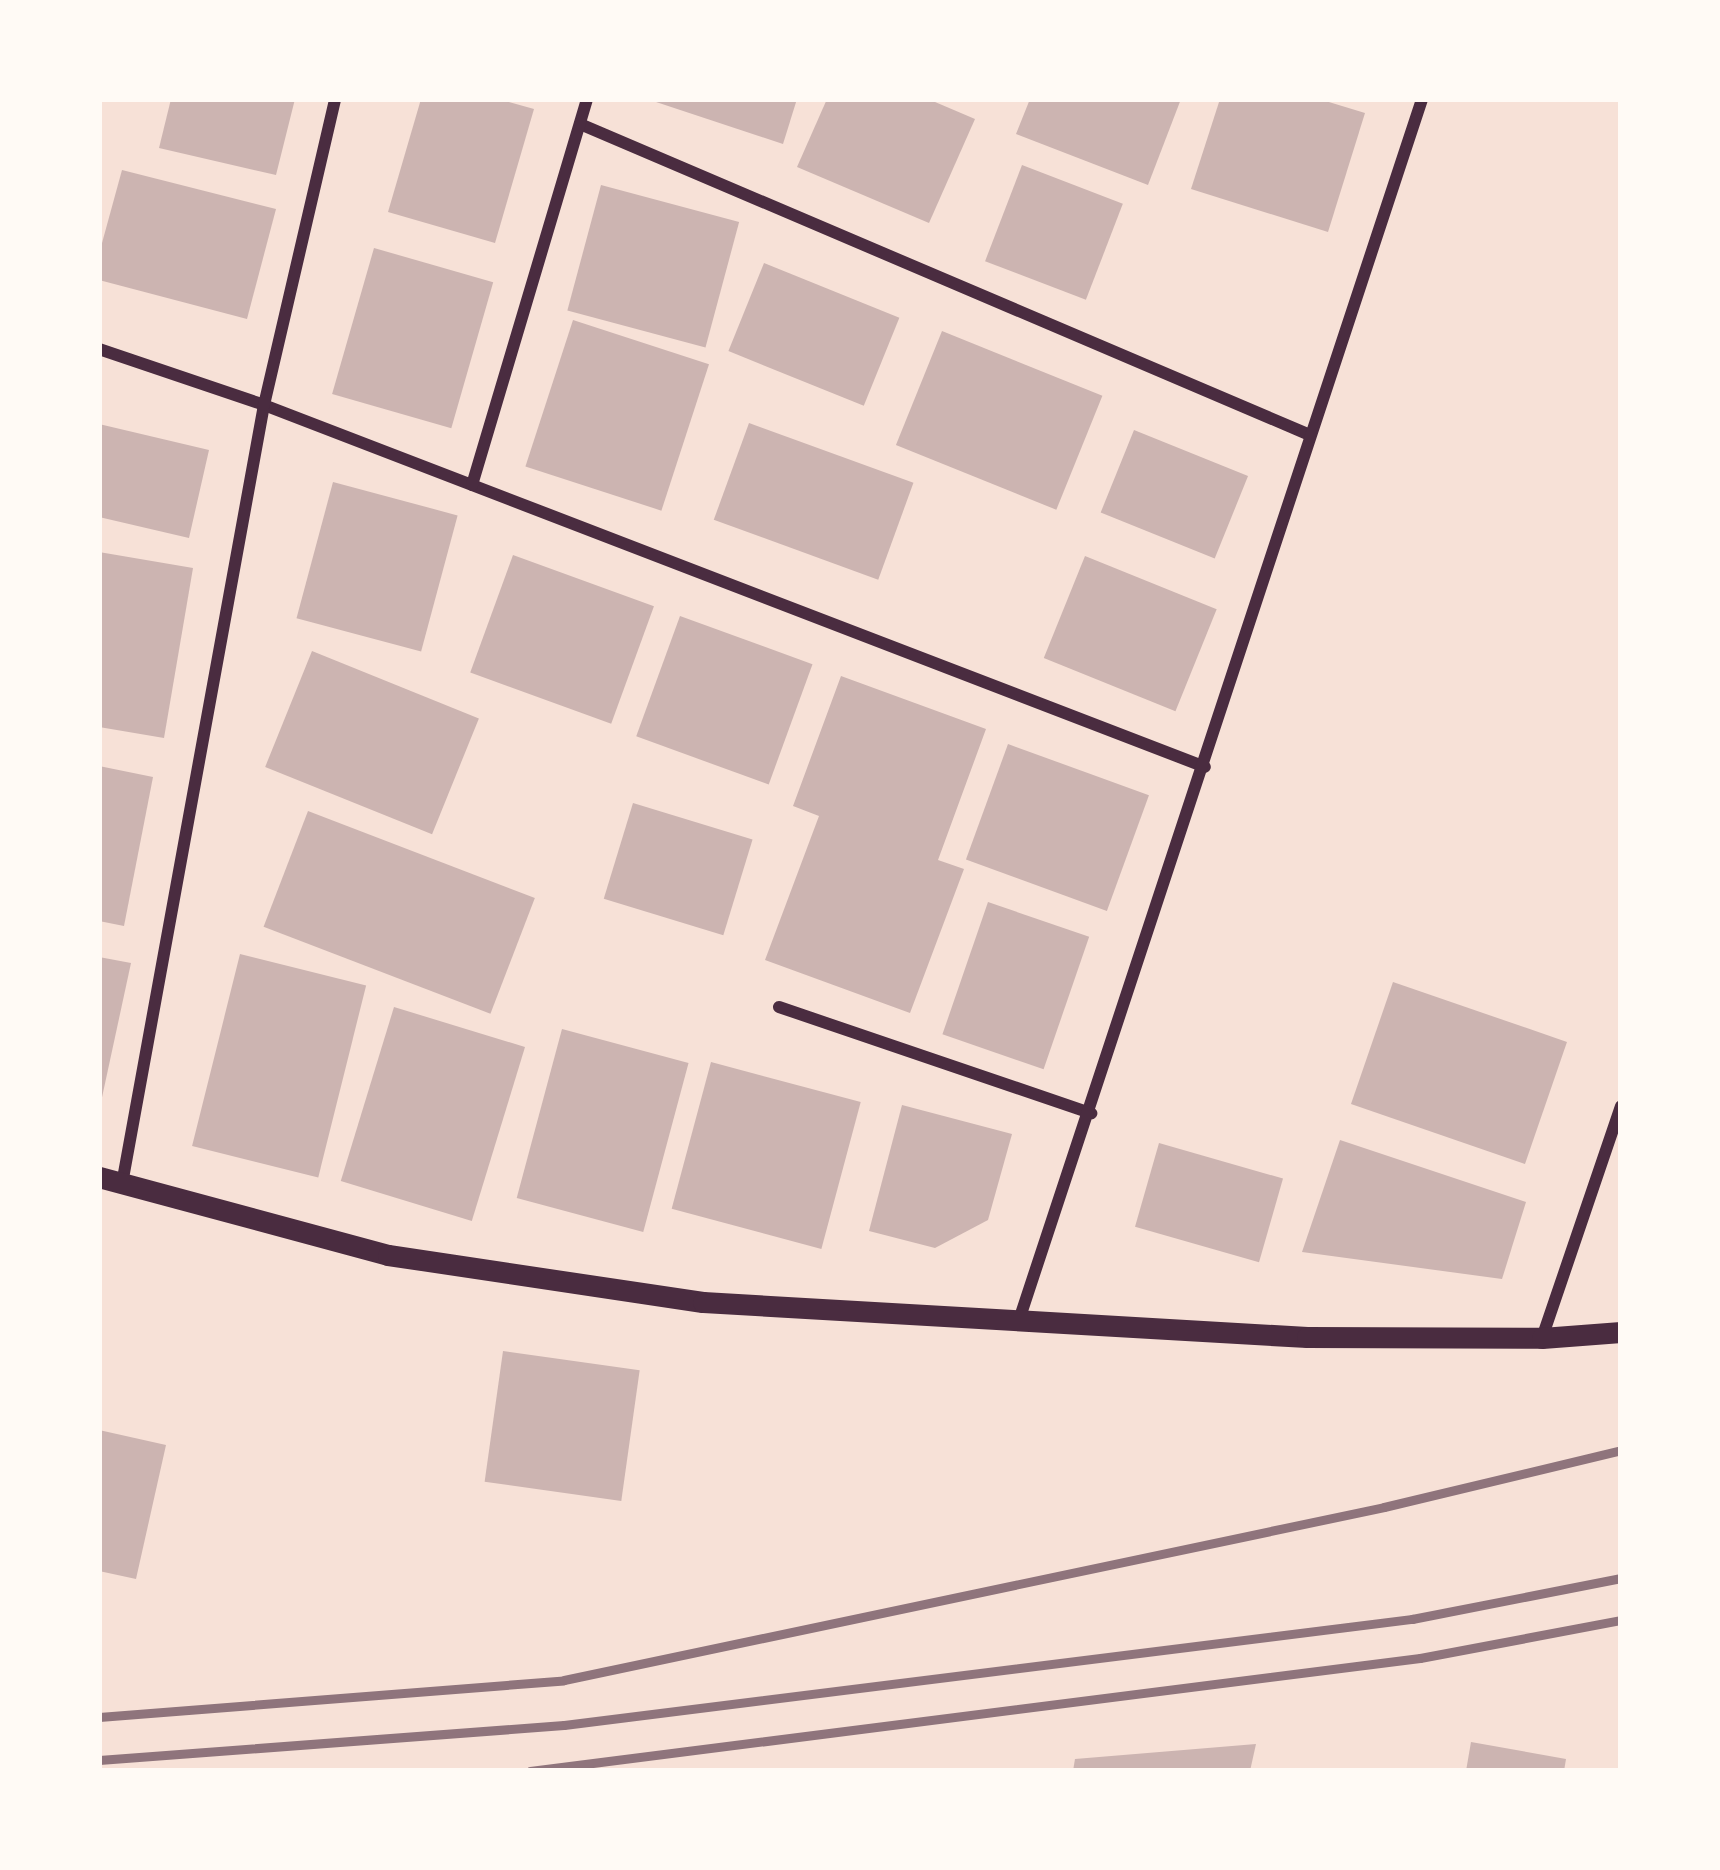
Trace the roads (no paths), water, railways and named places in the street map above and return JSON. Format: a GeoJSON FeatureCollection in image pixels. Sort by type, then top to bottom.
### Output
{"type":"FeatureCollection","features":[{"type":"Feature","properties":{"kind":"street"},"geometry":{"type":"LineString","coordinates":[[122,1184],[264,405],[335,99]]}},
{"type":"Feature","properties":{"kind":"street"},"geometry":{"type":"LineString","coordinates":[[472,485],[587,99]]}},
{"type":"Feature","properties":{"kind":"street"},"geometry":{"type":"LineString","coordinates":[[1018,1320],[1091,1113],[1422,99]]}},
{"type":"Feature","properties":{"kind":"street"},"geometry":{"type":"LineString","coordinates":[[580,124],[1310,435]]}},
{"type":"Feature","properties":{"kind":"street"},"geometry":{"type":"LineString","coordinates":[[99,349],[264,405],[1205,767]]}},
{"type":"Feature","properties":{"kind":"street"},"geometry":{"type":"LineString","coordinates":[[779,1007],[1091,1113]]}},
{"type":"Feature","properties":{"kind":"street"},"geometry":{"type":"LineString","coordinates":[[1542,1338],[1621,1106]]}},
{"type":"Feature","properties":{"kind":"street"},"geometry":{"type":"LineString","coordinates":[[99,1177],[388,1256],[704,1302],[1307,1337],[1542,1338],[1621,1332]]}},
{"type":"Feature","properties":{"kind":"railway"},"geometry":{"type":"LineString","coordinates":[[99,1717],[564,1680],[1384,1507],[1621,1450]]}},
{"type":"Feature","properties":{"kind":"railway"},"geometry":{"type":"LineString","coordinates":[[99,1760],[564,1725],[1412,1619],[1621,1578]]}},
{"type":"Feature","properties":{"kind":"railway"},"geometry":{"type":"LineString","coordinates":[[530,1771],[1420,1658],[1621,1620]]}}]}
